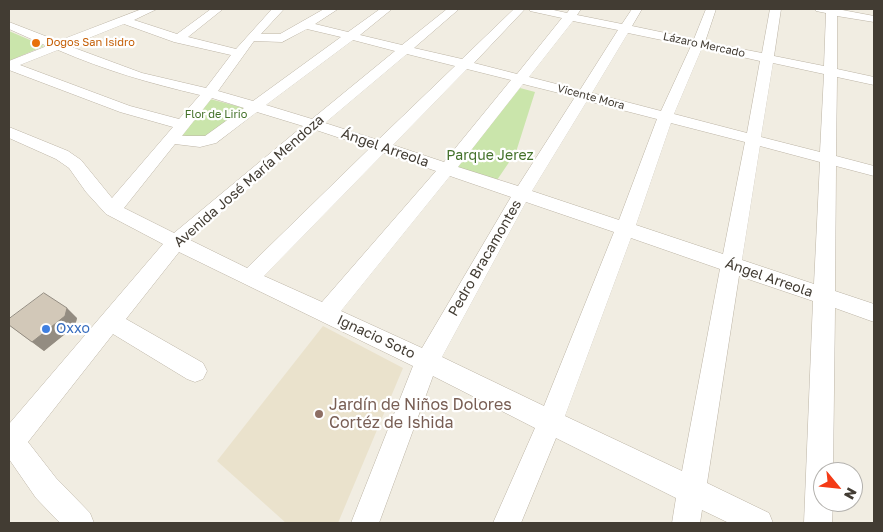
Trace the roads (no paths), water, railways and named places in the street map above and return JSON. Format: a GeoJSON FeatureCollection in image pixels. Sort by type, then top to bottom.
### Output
{"type":"FeatureCollection","features":[{"type":"Feature","properties":{"kind":"street"},"geometry":{"type":"LineString","coordinates":[[9,66],[56,45],[151,9]]}},
{"type":"Feature","properties":{"kind":"street"},"geometry":{"type":"LineString","coordinates":[[178,39],[218,9]]}},
{"type":"Feature","properties":{"kind":"street"},"geometry":{"type":"LineString","coordinates":[[112,210],[210,93],[251,37],[278,9]]}},
{"type":"Feature","properties":{"kind":"street"},"geometry":{"type":"LineString","coordinates":[[251,37],[282,38],[332,9]]}},
{"type":"Feature","properties":{"kind":"street"},"geometry":{"type":"LineString","coordinates":[[170,139],[205,142],[387,9]]}},
{"type":"Feature","properties":{"kind":"street","name":"Avenida José María Mendoza"},"geometry":{"type":"LineString","coordinates":[[10,441],[176,242],[314,124],[454,9]]}},
{"type":"Feature","properties":{"kind":"street"},"geometry":{"type":"LineString","coordinates":[[249,278],[520,9]]}},
{"type":"Feature","properties":{"kind":"street","name":"Lázaro Mercado"},"geometry":{"type":"LineString","coordinates":[[534,9],[573,12],[624,28],[874,81]]}},
{"type":"Feature","properties":{"kind":"street","name":"Pedro Bracamontes"},"geometry":{"type":"LineString","coordinates":[[365,523],[427,361],[522,194],[637,9]]}},
{"type":"Feature","properties":{"kind":"street"},"geometry":{"type":"LineString","coordinates":[[507,523],[550,422],[625,229],[664,117],[698,44],[711,9]]}},
{"type":"Feature","properties":{"kind":"street"},"geometry":{"type":"LineString","coordinates":[[686,523],[776,9]]}},
{"type":"Feature","properties":{"kind":"street"},"geometry":{"type":"LineString","coordinates":[[818,523],[823,296],[831,72],[827,10],[874,19]]}},
{"type":"Feature","properties":{"kind":"street"},"geometry":{"type":"LineString","coordinates":[[324,314],[447,169],[518,78],[573,12]]}},
{"type":"Feature","properties":{"kind":"street"},"geometry":{"type":"LineString","coordinates":[[124,20],[178,39],[239,52]]}},
{"type":"Feature","properties":{"kind":"street","name":"Ángel Arreola"},"geometry":{"type":"LineString","coordinates":[[9,25],[138,76],[210,93],[314,124],[874,313]]}},
{"type":"Feature","properties":{"kind":"street","name":"Vicente Mora"},"geometry":{"type":"LineString","coordinates":[[306,25],[464,64],[874,171]]}},
{"type":"Feature","properties":{"kind":"street"},"geometry":{"type":"LineString","coordinates":[[9,66],[125,108],[183,125]]}},
{"type":"Feature","properties":{"kind":"street","name":"Ignacio Soto"},"geometry":{"type":"LineString","coordinates":[[9,132],[62,155],[76,164],[92,188],[112,210],[249,278],[427,361],[760,523]]}},
{"type":"Feature","properties":{"kind":"street"},"geometry":{"type":"LineString","coordinates":[[110,321],[195,371]]}},
{"type":"Feature","properties":{"kind":"street"},"geometry":{"type":"LineString","coordinates":[[10,441],[46,488],[80,523]]}},
{"type":"Feature","properties":{"kind":"place","name":"Dogos San Isidro"},"geometry":{"type":"Point","coordinates":[36,43]}},
{"type":"Feature","properties":{"kind":"place","name":"Oxxo"},"geometry":{"type":"Point","coordinates":[46,329]}},
{"type":"Feature","properties":{"kind":"place","name":"Jardín de Niños Dolores Cortéz de Ishida"},"geometry":{"type":"Point","coordinates":[319,414]}},
{"type":"Feature","properties":{"kind":"park label","name":"Flor de Lirio"},"geometry":{"type":"Point","coordinates":[216,115]}},
{"type":"Feature","properties":{"kind":"park label","name":"Parque Jerez"},"geometry":{"type":"Point","coordinates":[490,156]}}]}
